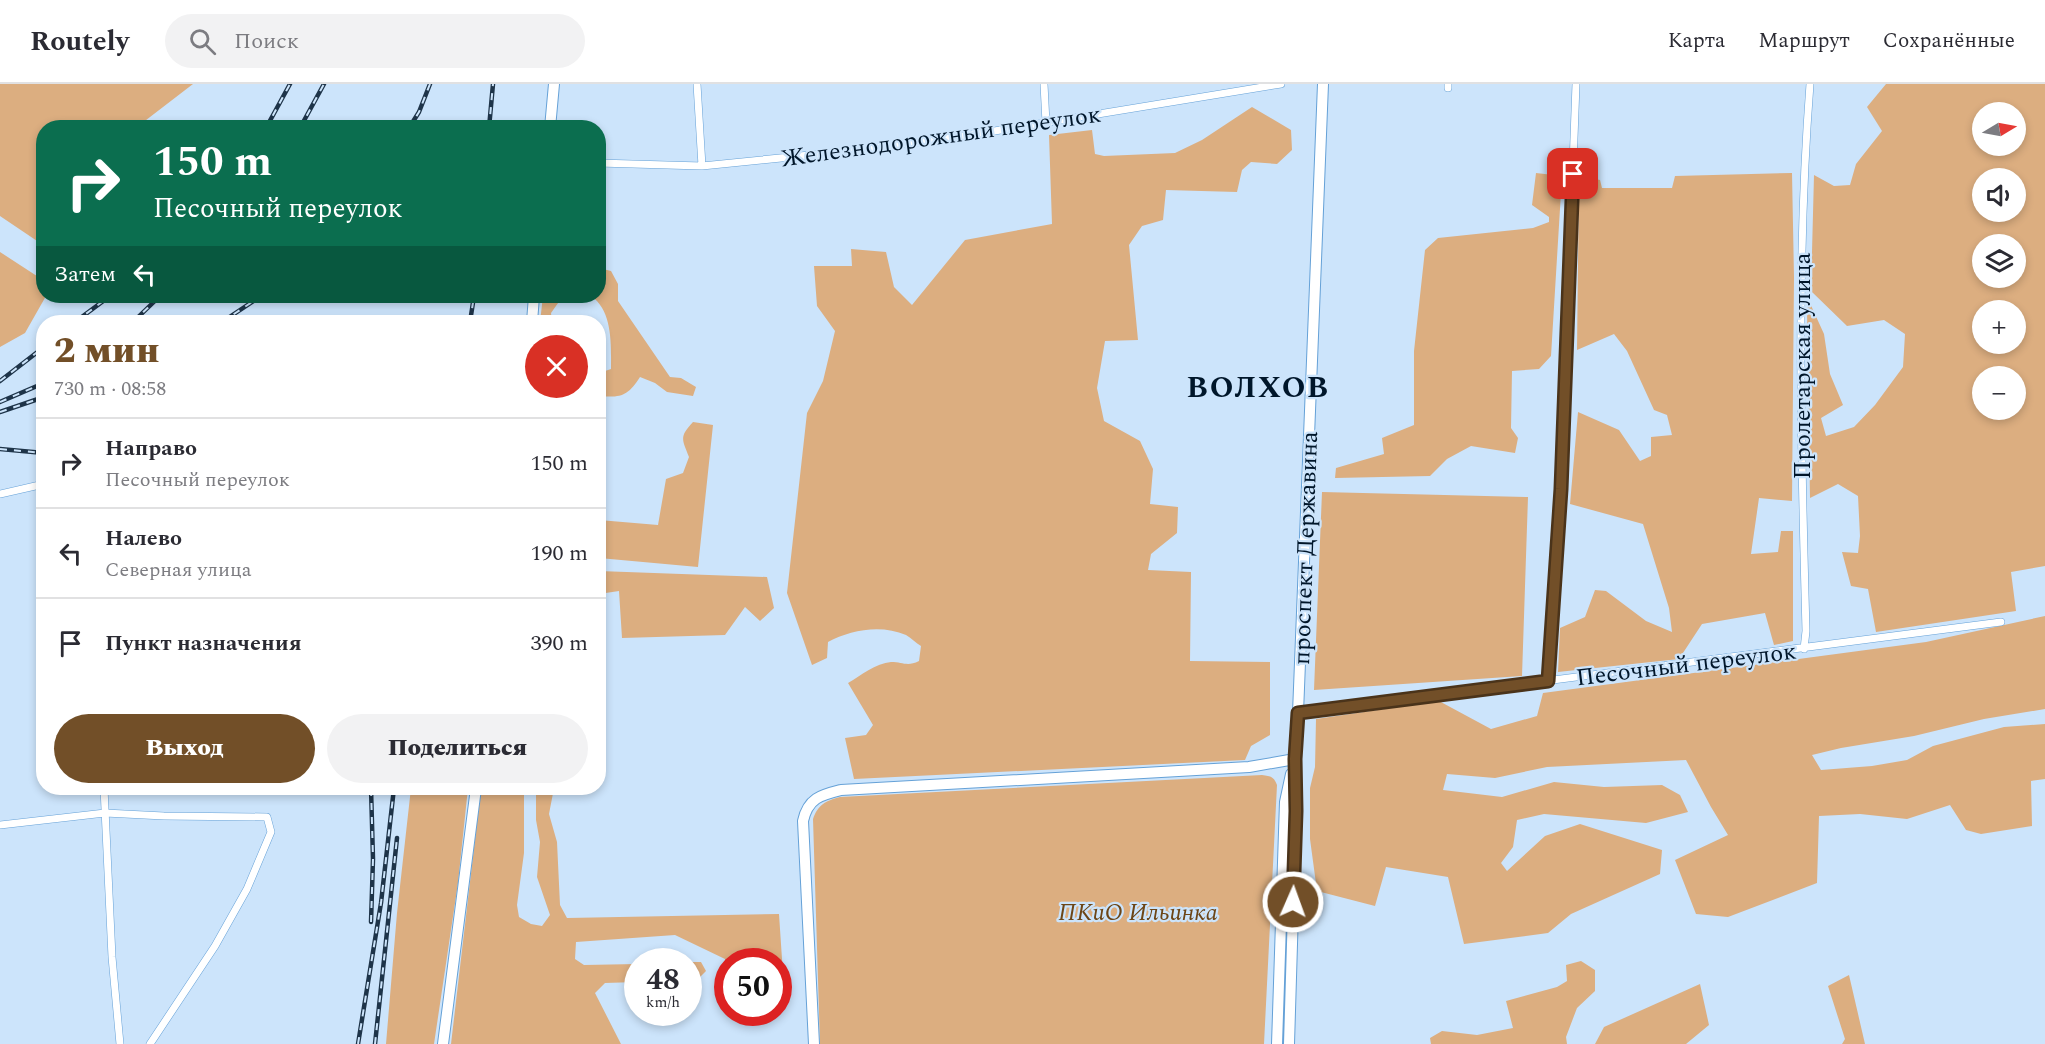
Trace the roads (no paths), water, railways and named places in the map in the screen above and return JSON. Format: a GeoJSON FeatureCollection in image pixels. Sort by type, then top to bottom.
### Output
{"type":"FeatureCollection","features":[{"type":"Feature","properties":{"kind":"main road"},"geometry":{"type":"LineString","coordinates":[[551,120],[554,84]]}},
{"type":"Feature","properties":{"kind":"main road","name":"проспект Державина"},"geometry":{"type":"LineString","coordinates":[[1289,1044],[1296,811],[1295,759],[1323,84]]}},
{"type":"Feature","properties":{"kind":"main road"},"geometry":{"type":"LineString","coordinates":[[814,1044],[803,821],[808,806],[821,795],[841,790],[1249,767],[1295,759]]}},
{"type":"Feature","properties":{"kind":"main road","name":"проспект Державина"},"geometry":{"type":"LineString","coordinates":[[1277,1044],[1285,802],[1295,759]]}},
{"type":"Feature","properties":{"kind":"main road"},"geometry":{"type":"LineString","coordinates":[[443,1044],[475,795]]}},
{"type":"Feature","properties":{"kind":"street"},"geometry":{"type":"LineString","coordinates":[[697,84],[702,166]]}},
{"type":"Feature","properties":{"kind":"street"},"geometry":{"type":"LineString","coordinates":[[1044,84],[1046,123]]}},
{"type":"Feature","properties":{"kind":"street","name":"Железнодорожный переулок"},"geometry":{"type":"LineString","coordinates":[[606,163],[702,166],[860,150],[964,136],[1281,84]]}},
{"type":"Feature","properties":{"kind":"street"},"geometry":{"type":"LineString","coordinates":[[1548,681],[1561,489],[1576,84]]}},
{"type":"Feature","properties":{"kind":"street","name":"Пролетарская улица"},"geometry":{"type":"LineString","coordinates":[[1804,649],[1806,631],[1799,402],[1804,154],[1810,84]]}},
{"type":"Feature","properties":{"kind":"street"},"geometry":{"type":"LineString","coordinates":[[0,494],[36,486]]}},
{"type":"Feature","properties":{"kind":"street","name":"Песочный переулок"},"geometry":{"type":"LineString","coordinates":[[1298,713],[2001,622]]}},
{"type":"Feature","properties":{"kind":"street"},"geometry":{"type":"LineString","coordinates":[[104,795],[112,957],[120,1044]]}},
{"type":"Feature","properties":{"kind":"street"},"geometry":{"type":"LineString","coordinates":[[0,825],[105,813],[267,817],[271,832],[247,889],[215,946],[150,1044]]}},
{"type":"Feature","properties":{"kind":"railway"},"geometry":{"type":"LineString","coordinates":[[270,120],[290,84]]}},
{"type":"Feature","properties":{"kind":"railway"},"geometry":{"type":"LineString","coordinates":[[304,120],[324,84]]}},
{"type":"Feature","properties":{"kind":"railway"},"geometry":{"type":"LineString","coordinates":[[414,120],[430,84]]}},
{"type":"Feature","properties":{"kind":"railway"},"geometry":{"type":"LineString","coordinates":[[490,120],[493,84]]}},
{"type":"Feature","properties":{"kind":"railway"},"geometry":{"type":"LineString","coordinates":[[84,315],[101,303]]}},
{"type":"Feature","properties":{"kind":"railway"},"geometry":{"type":"LineString","coordinates":[[140,315],[153,303]]}},
{"type":"Feature","properties":{"kind":"railway"},"geometry":{"type":"LineString","coordinates":[[232,315],[250,303]]}},
{"type":"Feature","properties":{"kind":"railway"},"geometry":{"type":"LineString","coordinates":[[471,315],[473,303]]}},
{"type":"Feature","properties":{"kind":"railway"},"geometry":{"type":"LineString","coordinates":[[0,381],[36,353]]}},
{"type":"Feature","properties":{"kind":"railway"},"geometry":{"type":"LineString","coordinates":[[0,402],[36,386]]}},
{"type":"Feature","properties":{"kind":"railway"},"geometry":{"type":"LineString","coordinates":[[0,412],[36,400]]}},
{"type":"Feature","properties":{"kind":"railway"},"geometry":{"type":"LineString","coordinates":[[0,449],[36,452]]}},
{"type":"Feature","properties":{"kind":"railway"},"geometry":{"type":"LineString","coordinates":[[371,795],[373,859],[371,922]]}},
{"type":"Feature","properties":{"kind":"railway"},"geometry":{"type":"LineString","coordinates":[[358,1044],[381,903],[393,795]]}},
{"type":"Feature","properties":{"kind":"railway"},"geometry":{"type":"LineString","coordinates":[[375,1044],[397,838]]}},
{"type":"Feature","properties":{"kind":"district","name":"ВОЛХОВ"},"geometry":{"type":"Point","coordinates":[1258,387]}},
{"type":"Feature","properties":{"kind":"park label","name":"ПКиО Ильинка"},"geometry":{"type":"Point","coordinates":[1138,912]}}]}
